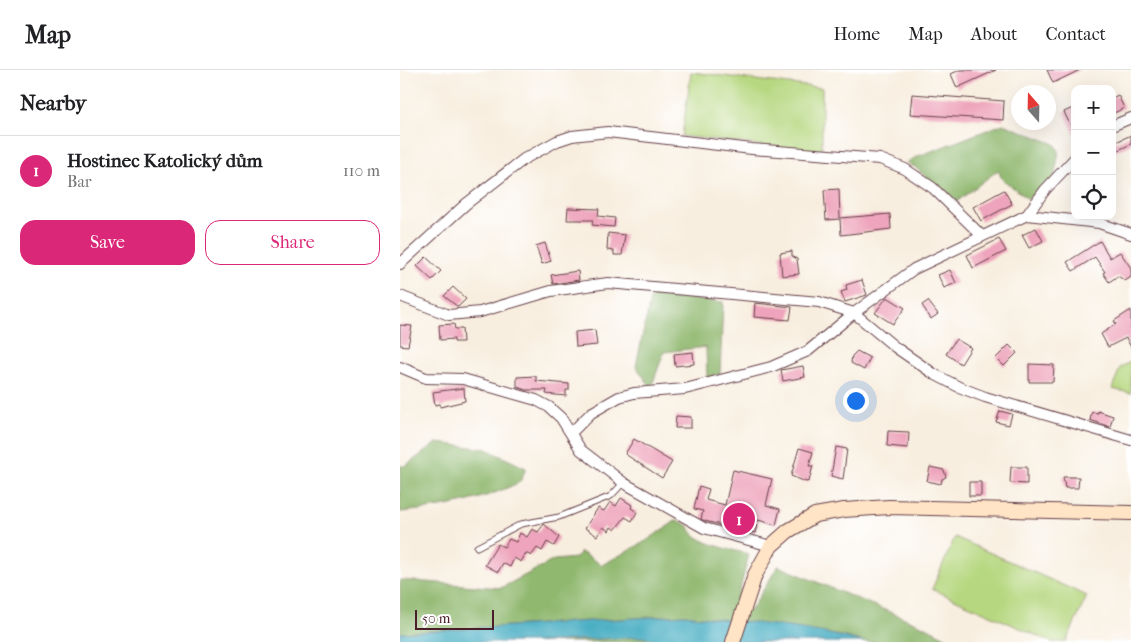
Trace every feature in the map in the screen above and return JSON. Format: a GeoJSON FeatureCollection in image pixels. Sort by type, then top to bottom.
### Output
{"type":"FeatureCollection","features":[{"type":"Feature","properties":{"kind":"street"},"geometry":{"type":"LineString","coordinates":[[1116,124],[1131,118]]}},
{"type":"Feature","properties":{"kind":"street"},"geometry":{"type":"LineString","coordinates":[[400,264],[466,204],[524,159],[556,141],[572,136],[608,132],[761,150],[880,159],[904,169],[933,188],[982,236]]}},
{"type":"Feature","properties":{"kind":"street"},"geometry":{"type":"LineString","coordinates":[[571,433],[591,413],[619,397],[634,393],[685,389],[790,361],[808,351],[854,313],[914,269],[1027,215],[1040,196],[1071,162]]}},
{"type":"Feature","properties":{"kind":"street"},"geometry":{"type":"LineString","coordinates":[[1027,215],[1099,223],[1131,234]]}},
{"type":"Feature","properties":{"kind":"street"},"geometry":{"type":"LineString","coordinates":[[400,296],[442,314],[458,315],[480,312],[532,295],[564,288],[627,284],[699,293],[819,302],[854,313],[896,347],[934,374],[968,390],[1131,440]]}},
{"type":"Feature","properties":{"kind":"street"},"geometry":{"type":"LineString","coordinates":[[400,367],[426,378],[463,379],[536,400],[549,407],[561,418],[581,450],[624,483],[704,528],[771,546]]}},
{"type":"Feature","properties":{"kind":"street"},"geometry":{"type":"LineString","coordinates":[[733,642],[755,575],[771,546],[806,519],[824,513],[889,507],[1131,513]]}},
{"type":"Feature","properties":{"kind":"lane"},"geometry":{"type":"LineString","coordinates":[[477,547],[521,524],[559,517],[611,496],[624,483]]}},
{"type":"Feature","properties":{"kind":"green space"},"geometry":{"type":"Polygon","coordinates":[[[691,72],[822,88],[822,151],[789,149],[682,136],[691,72]]]}},
{"type":"Feature","properties":{"kind":"green space"},"geometry":{"type":"Polygon","coordinates":[[[1003,124],[1011,127],[1011,130],[1019,130],[1055,144],[1059,151],[1054,179],[1028,199],[1002,179],[998,170],[955,203],[915,167],[907,163],[916,157],[1003,124]]]}},
{"type":"Feature","properties":{"kind":"green space"},"geometry":{"type":"Polygon","coordinates":[[[652,291],[698,300],[723,302],[720,374],[707,377],[706,347],[664,352],[651,388],[636,366],[652,291]]]}},
{"type":"Feature","properties":{"kind":"green space"},"geometry":{"type":"Polygon","coordinates":[[[1131,361],[1131,393],[1112,389],[1120,368],[1131,361]]]}},
{"type":"Feature","properties":{"kind":"green space"},"geometry":{"type":"Polygon","coordinates":[[[437,443],[486,449],[526,468],[520,482],[477,499],[447,506],[400,512],[400,466],[405,466],[437,443]]]}},
{"type":"Feature","properties":{"kind":"green space"},"geometry":{"type":"Polygon","coordinates":[[[677,520],[689,526],[697,537],[705,541],[749,554],[735,609],[751,610],[778,566],[926,627],[955,642],[864,642],[842,636],[684,615],[400,633],[400,580],[501,588],[554,560],[576,558],[581,552],[602,565],[646,541],[677,520]]]}},
{"type":"Feature","properties":{"kind":"green space"},"geometry":{"type":"Polygon","coordinates":[[[955,537],[1087,596],[1066,642],[1051,642],[932,589],[955,537]]]}},
{"type":"Feature","properties":{"kind":"green space"},"geometry":{"type":"Polygon","coordinates":[[[641,637],[667,642],[538,642],[641,637]]]}},
{"type":"Feature","properties":{"kind":"water"},"geometry":{"type":"Polygon","coordinates":[[[684,615],[797,628],[864,642],[667,642],[641,637],[538,642],[400,642],[400,633],[684,615]]]}},
{"type":"Feature","properties":{"kind":"building"},"geometry":{"type":"Polygon","coordinates":[[[960,70],[996,70],[957,88],[951,74],[960,70]]]}},
{"type":"Feature","properties":{"kind":"building"},"geometry":{"type":"Polygon","coordinates":[[[1047,70],[1080,70],[1053,83],[1047,70]]]}},
{"type":"Feature","properties":{"kind":"building"},"geometry":{"type":"Polygon","coordinates":[[[912,94],[1004,101],[1003,120],[910,114],[912,94]]]}},
{"type":"Feature","properties":{"kind":"building"},"geometry":{"type":"Polygon","coordinates":[[[1118,95],[1124,108],[1116,112],[1116,96],[1118,95]]]}},
{"type":"Feature","properties":{"kind":"building"},"geometry":{"type":"Polygon","coordinates":[[[1071,109],[1071,127],[1064,112],[1071,109]]]}},
{"type":"Feature","properties":{"kind":"building"},"geometry":{"type":"Polygon","coordinates":[[[1131,135],[1131,144],[1116,151],[1116,142],[1131,135]]]}},
{"type":"Feature","properties":{"kind":"building"},"geometry":{"type":"Polygon","coordinates":[[[839,189],[840,218],[890,214],[891,229],[841,235],[840,219],[826,220],[824,190],[839,189]]]}},
{"type":"Feature","properties":{"kind":"building"},"geometry":{"type":"Polygon","coordinates":[[[1004,190],[1012,204],[981,221],[973,207],[1004,190]]]}},
{"type":"Feature","properties":{"kind":"building"},"geometry":{"type":"Polygon","coordinates":[[[568,208],[599,209],[598,216],[615,218],[614,227],[592,225],[593,220],[567,220],[568,208]]]}},
{"type":"Feature","properties":{"kind":"building"},"geometry":{"type":"Polygon","coordinates":[[[1036,228],[1043,241],[1029,248],[1022,235],[1036,228]]]}},
{"type":"Feature","properties":{"kind":"building"},"geometry":{"type":"Polygon","coordinates":[[[608,233],[625,235],[622,255],[614,255],[614,251],[607,250],[608,233]]]}},
{"type":"Feature","properties":{"kind":"building"},"geometry":{"type":"Polygon","coordinates":[[[999,239],[1006,251],[973,268],[967,255],[999,239]]]}},
{"type":"Feature","properties":{"kind":"building"},"geometry":{"type":"Polygon","coordinates":[[[1100,241],[1110,258],[1120,252],[1131,268],[1131,277],[1125,281],[1118,276],[1109,282],[1095,257],[1073,271],[1067,262],[1100,241]]]}},
{"type":"Feature","properties":{"kind":"building"},"geometry":{"type":"Polygon","coordinates":[[[545,243],[551,261],[542,264],[536,246],[545,243]]]}},
{"type":"Feature","properties":{"kind":"building"},"geometry":{"type":"Polygon","coordinates":[[[792,251],[792,256],[797,259],[799,274],[782,276],[780,253],[792,251]]]}},
{"type":"Feature","properties":{"kind":"building"},"geometry":{"type":"Polygon","coordinates":[[[426,257],[441,271],[432,280],[417,266],[426,257]]]}},
{"type":"Feature","properties":{"kind":"building"},"geometry":{"type":"Polygon","coordinates":[[[950,270],[956,283],[944,288],[938,275],[950,270]]]}},
{"type":"Feature","properties":{"kind":"building"},"geometry":{"type":"Polygon","coordinates":[[[578,271],[579,280],[553,284],[551,275],[578,271]]]}},
{"type":"Feature","properties":{"kind":"building"},"geometry":{"type":"Polygon","coordinates":[[[862,280],[867,295],[845,302],[841,292],[847,290],[846,285],[862,280]]]}},
{"type":"Feature","properties":{"kind":"building"},"geometry":{"type":"Polygon","coordinates":[[[453,287],[466,299],[458,307],[444,296],[453,287]]]}},
{"type":"Feature","properties":{"kind":"building"},"geometry":{"type":"Polygon","coordinates":[[[887,297],[905,308],[893,324],[875,313],[887,297]]]}},
{"type":"Feature","properties":{"kind":"building"},"geometry":{"type":"Polygon","coordinates":[[[928,301],[938,314],[931,319],[922,305],[928,301]]]}},
{"type":"Feature","properties":{"kind":"building"},"geometry":{"type":"Polygon","coordinates":[[[755,303],[792,307],[790,320],[754,317],[755,303]]]}},
{"type":"Feature","properties":{"kind":"building"},"geometry":{"type":"Polygon","coordinates":[[[1131,310],[1131,347],[1126,338],[1108,347],[1101,334],[1116,324],[1114,321],[1131,310]]]}},
{"type":"Feature","properties":{"kind":"building"},"geometry":{"type":"Polygon","coordinates":[[[454,324],[455,329],[462,329],[463,342],[454,342],[454,339],[440,340],[439,325],[454,324]]]}},
{"type":"Feature","properties":{"kind":"building"},"geometry":{"type":"Polygon","coordinates":[[[400,325],[412,326],[408,346],[400,345],[400,325]]]}},
{"type":"Feature","properties":{"kind":"building"},"geometry":{"type":"Polygon","coordinates":[[[595,330],[597,345],[576,347],[575,332],[595,330]]]}},
{"type":"Feature","properties":{"kind":"building"},"geometry":{"type":"Polygon","coordinates":[[[956,339],[971,348],[961,364],[946,354],[956,339]]]}},
{"type":"Feature","properties":{"kind":"building"},"geometry":{"type":"Polygon","coordinates":[[[1009,345],[1017,353],[1004,366],[996,358],[1009,345]]]}},
{"type":"Feature","properties":{"kind":"building"},"geometry":{"type":"Polygon","coordinates":[[[857,351],[870,358],[864,370],[851,363],[852,356],[857,351]]]}},
{"type":"Feature","properties":{"kind":"building"},"geometry":{"type":"Polygon","coordinates":[[[693,352],[694,364],[675,366],[674,354],[693,352]]]}},
{"type":"Feature","properties":{"kind":"building"},"geometry":{"type":"Polygon","coordinates":[[[1029,364],[1054,365],[1053,382],[1029,382],[1029,364]]]}},
{"type":"Feature","properties":{"kind":"building"},"geometry":{"type":"Polygon","coordinates":[[[803,366],[805,377],[783,381],[781,370],[803,366]]]}},
{"type":"Feature","properties":{"kind":"building"},"geometry":{"type":"Polygon","coordinates":[[[536,376],[536,381],[569,384],[566,396],[546,394],[547,390],[526,390],[517,387],[517,377],[536,376]]]}},
{"type":"Feature","properties":{"kind":"building"},"geometry":{"type":"Polygon","coordinates":[[[464,388],[465,401],[440,407],[440,404],[435,405],[433,392],[464,388]]]}},
{"type":"Feature","properties":{"kind":"building"},"geometry":{"type":"Polygon","coordinates":[[[1000,411],[1012,414],[1009,425],[996,422],[1000,411]]]}},
{"type":"Feature","properties":{"kind":"building"},"geometry":{"type":"Polygon","coordinates":[[[1098,411],[1113,416],[1110,427],[1090,420],[1092,412],[1098,413],[1098,411]]]}},
{"type":"Feature","properties":{"kind":"building"},"geometry":{"type":"Polygon","coordinates":[[[676,416],[691,417],[691,428],[675,428],[676,416]]]}},
{"type":"Feature","properties":{"kind":"building"},"geometry":{"type":"Polygon","coordinates":[[[888,431],[909,432],[908,448],[887,446],[888,431]]]}},
{"type":"Feature","properties":{"kind":"building"},"geometry":{"type":"Polygon","coordinates":[[[634,439],[672,462],[662,478],[625,454],[634,439]]]}},
{"type":"Feature","properties":{"kind":"building"},"geometry":{"type":"Polygon","coordinates":[[[836,447],[847,449],[843,479],[831,476],[836,447]]]}},
{"type":"Feature","properties":{"kind":"building"},"geometry":{"type":"Polygon","coordinates":[[[799,448],[813,452],[809,466],[813,466],[809,481],[806,482],[791,476],[799,448]]]}},
{"type":"Feature","properties":{"kind":"building"},"geometry":{"type":"Polygon","coordinates":[[[930,467],[944,470],[946,477],[942,479],[941,484],[927,481],[930,467]]]}},
{"type":"Feature","properties":{"kind":"building"},"geometry":{"type":"Polygon","coordinates":[[[1011,467],[1027,467],[1027,484],[1010,483],[1011,467]]]}},
{"type":"Feature","properties":{"kind":"building"},"geometry":{"type":"Polygon","coordinates":[[[733,470],[772,479],[766,505],[780,509],[776,525],[758,520],[755,533],[701,519],[703,511],[694,509],[699,486],[709,489],[706,500],[725,505],[733,470]]]}},
{"type":"Feature","properties":{"kind":"building"},"geometry":{"type":"Polygon","coordinates":[[[1063,477],[1079,477],[1078,488],[1065,488],[1063,477]]]}},
{"type":"Feature","properties":{"kind":"building"},"geometry":{"type":"Polygon","coordinates":[[[969,482],[981,482],[981,496],[969,496],[969,482]]]}},
{"type":"Feature","properties":{"kind":"building"},"geometry":{"type":"Polygon","coordinates":[[[621,498],[632,505],[631,508],[637,512],[632,521],[625,517],[615,530],[611,527],[609,531],[603,527],[597,536],[585,528],[598,508],[604,511],[610,502],[616,506],[621,498]]]}},
{"type":"Feature","properties":{"kind":"building"},"geometry":{"type":"Polygon","coordinates":[[[544,524],[559,537],[554,546],[547,542],[542,551],[537,548],[531,556],[526,553],[521,562],[514,558],[510,567],[503,563],[498,572],[485,565],[498,544],[504,547],[509,539],[516,542],[520,533],[527,537],[532,529],[538,532],[544,524]]]}},
{"type":"Feature","properties":{"kind":"place","name":"Hostinec Katolický dům"},"geometry":{"type":"Point","coordinates":[739,519]}}]}
